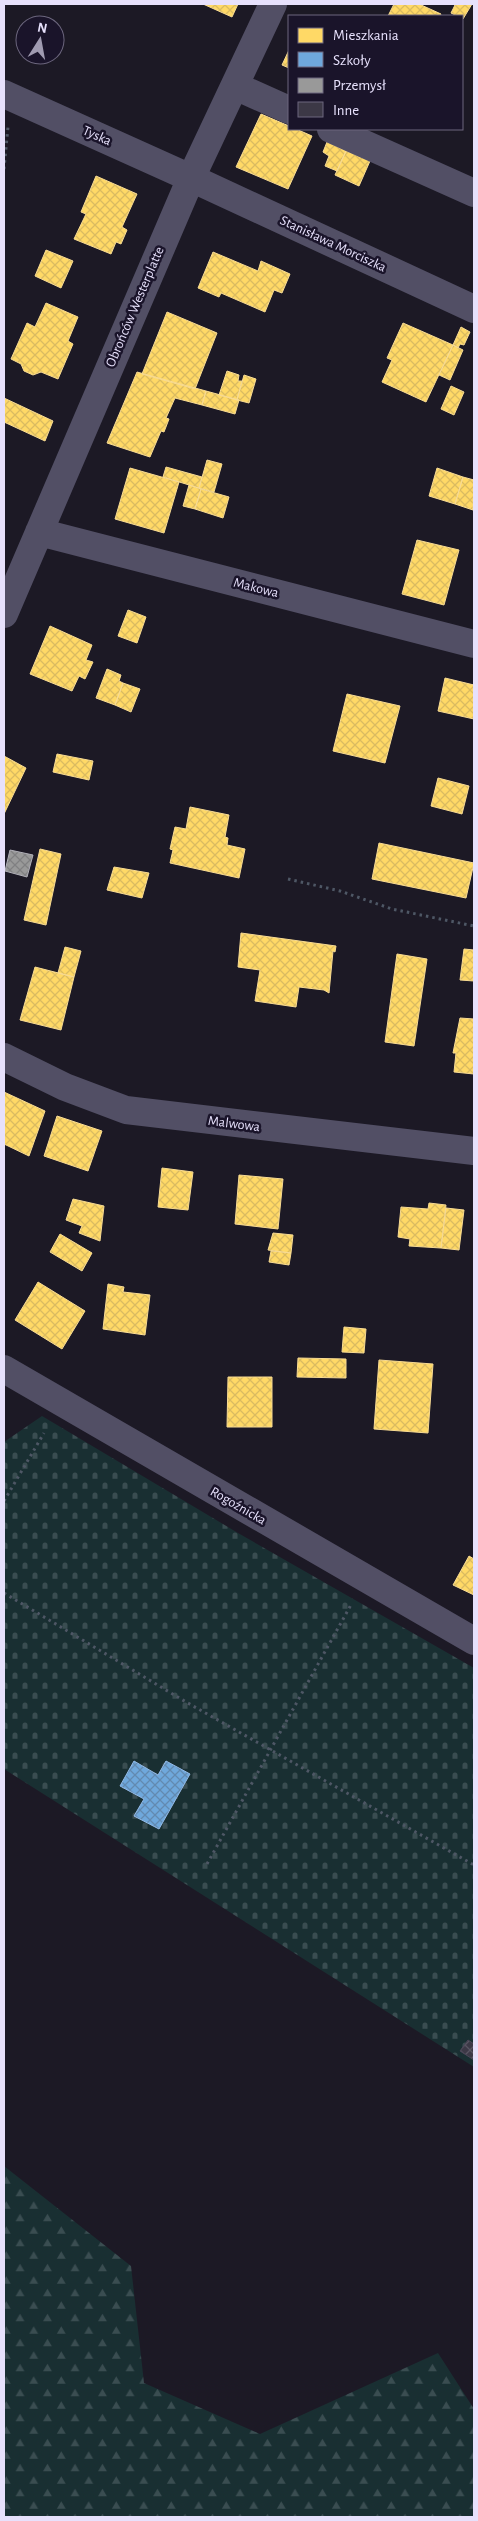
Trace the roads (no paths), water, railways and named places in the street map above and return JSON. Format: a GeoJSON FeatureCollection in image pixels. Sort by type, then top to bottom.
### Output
{"type":"FeatureCollection","features":[{"type":"Feature","properties":{"kind":"street","name":"Obrońców Westerplatte"},"geometry":{"type":"LineString","coordinates":[[4,614],[191,178],[273,4]]}},
{"type":"Feature","properties":{"kind":"street"},"geometry":{"type":"LineString","coordinates":[[235,86],[288,110]]}},
{"type":"Feature","properties":{"kind":"street","name":"Tyska"},"geometry":{"type":"LineString","coordinates":[[4,94],[191,178]]}},
{"type":"Feature","properties":{"kind":"street"},"geometry":{"type":"LineString","coordinates":[[333,130],[474,193]]}},
{"type":"Feature","properties":{"kind":"street","name":"Stanisława Morciszka"},"geometry":{"type":"LineString","coordinates":[[191,178],[474,309]]}},
{"type":"Feature","properties":{"kind":"street","name":"Makowa"},"geometry":{"type":"LineString","coordinates":[[39,532],[474,644]]}},
{"type":"Feature","properties":{"kind":"street","name":"Malwowa"},"geometry":{"type":"LineString","coordinates":[[4,1057],[64,1087],[126,1110],[474,1151]]}},
{"type":"Feature","properties":{"kind":"street","name":"Rogoźnicka"},"geometry":{"type":"LineString","coordinates":[[7,1379],[474,1641]]}}]}
